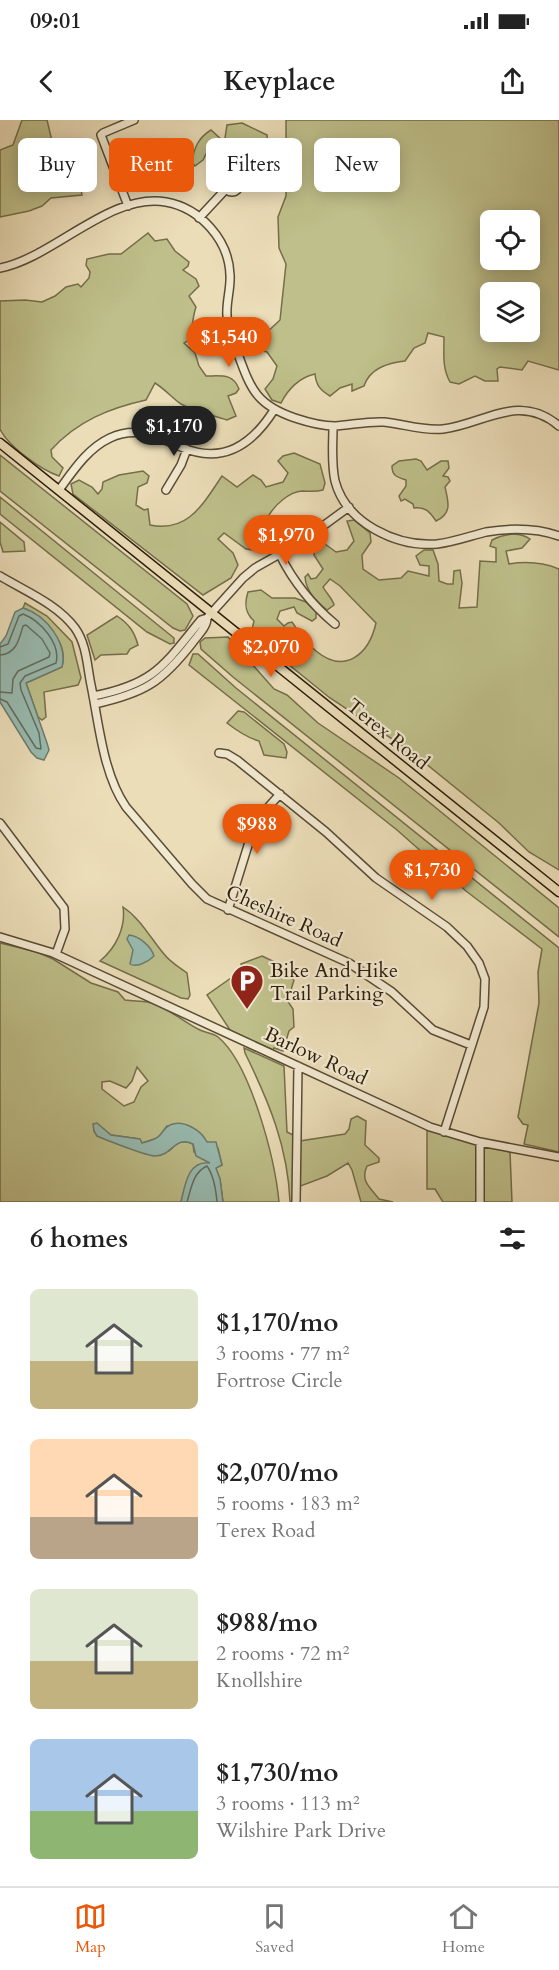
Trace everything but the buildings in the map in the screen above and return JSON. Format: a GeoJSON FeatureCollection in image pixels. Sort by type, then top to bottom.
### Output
{"type":"FeatureCollection","features":[{"type":"Feature","properties":{"kind":"main road","name":"Terex Road"},"geometry":{"type":"LineString","coordinates":[[0,443],[209,615],[559,892]]}},
{"type":"Feature","properties":{"kind":"street"},"geometry":{"type":"LineString","coordinates":[[128,206],[101,137],[102,134],[134,120]]}},
{"type":"Feature","properties":{"kind":"street"},"geometry":{"type":"LineString","coordinates":[[200,218],[223,192]]}},
{"type":"Feature","properties":{"kind":"street"},"geometry":{"type":"LineString","coordinates":[[0,268],[18,263],[98,219],[128,206],[149,201],[178,205],[200,218],[216,234],[226,253],[230,274],[227,324],[247,380],[258,397],[274,410],[308,422],[333,426],[383,422],[422,429],[445,429],[513,410],[537,413],[559,426]]}},
{"type":"Feature","properties":{"kind":"street"},"geometry":{"type":"LineString","coordinates":[[58,490],[96,447],[119,435],[134,432],[148,433],[187,449],[220,453],[237,448],[258,434],[274,410]]}},
{"type":"Feature","properties":{"kind":"street"},"geometry":{"type":"LineString","coordinates":[[333,426],[335,481],[349,507],[363,521],[378,531],[397,539],[418,543],[439,543],[504,530],[530,530],[559,536]]}},
{"type":"Feature","properties":{"kind":"street"},"geometry":{"type":"LineString","coordinates":[[166,490],[181,465],[187,449]]}},
{"type":"Feature","properties":{"kind":"street"},"geometry":{"type":"LineString","coordinates":[[94,700],[128,696],[147,683],[160,679],[207,623],[209,615],[243,578],[349,507]]}},
{"type":"Feature","properties":{"kind":"street"},"geometry":{"type":"LineString","coordinates":[[280,555],[305,596],[335,624]]}},
{"type":"Feature","properties":{"kind":"street","name":"Cheshire Road"},"geometry":{"type":"LineString","coordinates":[[0,576],[52,607],[75,628],[87,657],[110,775],[119,797],[201,894],[228,910],[357,968],[392,992],[433,1030],[471,1045]]}},
{"type":"Feature","properties":{"kind":"street"},"geometry":{"type":"LineString","coordinates":[[219,753],[237,759],[326,832],[370,873],[447,927],[474,954],[483,972],[486,990],[484,1007],[444,1132]]}},
{"type":"Feature","properties":{"kind":"street"},"geometry":{"type":"LineString","coordinates":[[228,910],[254,826],[280,794]]}},
{"type":"Feature","properties":{"kind":"street"},"geometry":{"type":"LineString","coordinates":[[0,823],[64,908],[65,929],[56,954]]}},
{"type":"Feature","properties":{"kind":"street","name":"Barlow Road"},"geometry":{"type":"LineString","coordinates":[[0,937],[56,954],[444,1132],[480,1142],[559,1157]]}},
{"type":"Feature","properties":{"kind":"street"},"geometry":{"type":"LineString","coordinates":[[296,1202],[298,1066]]}},
{"type":"Feature","properties":{"kind":"street"},"geometry":{"type":"LineString","coordinates":[[480,1142],[480,1202]]}},
{"type":"Feature","properties":{"kind":"green space"},"geometry":{"type":"Polygon","coordinates":[[[22,120],[47,120],[51,138],[18,138],[18,192],[82,192],[82,195],[51,198],[42,206],[29,211],[0,217],[0,150],[13,145],[22,120]]]}},
{"type":"Feature","properties":{"kind":"green space"},"geometry":{"type":"Polygon","coordinates":[[[286,120],[559,120],[559,370],[528,361],[522,370],[500,367],[497,369],[498,381],[485,381],[475,376],[459,384],[450,382],[445,366],[444,337],[428,333],[425,343],[414,348],[405,361],[380,367],[364,386],[352,391],[352,384],[340,388],[330,396],[319,387],[315,374],[295,384],[281,403],[272,400],[265,389],[273,379],[277,366],[267,352],[242,346],[246,341],[265,334],[280,320],[286,264],[279,248],[278,217],[286,192],[302,192],[302,138],[286,138],[286,120]]]}},
{"type":"Feature","properties":{"kind":"green space"},"geometry":{"type":"Polygon","coordinates":[[[242,123],[267,135],[267,138],[225,138],[227,125],[242,123]]]}},
{"type":"Feature","properties":{"kind":"green space"},"geometry":{"type":"Polygon","coordinates":[[[211,130],[220,138],[206,138],[206,154],[203,160],[195,166],[194,152],[197,144],[211,130]]]}},
{"type":"Feature","properties":{"kind":"green space"},"geometry":{"type":"Polygon","coordinates":[[[148,233],[155,241],[167,239],[175,251],[189,262],[183,270],[196,279],[199,286],[189,296],[196,307],[189,340],[184,343],[195,353],[199,366],[206,376],[226,376],[236,384],[239,389],[228,396],[236,416],[227,420],[192,409],[178,402],[155,383],[146,400],[95,417],[61,440],[51,450],[52,457],[63,468],[59,476],[43,469],[26,457],[10,443],[0,429],[0,301],[42,302],[55,296],[66,287],[78,284],[81,287],[89,278],[87,259],[121,254],[148,233]]]}},
{"type":"Feature","properties":{"kind":"green space"},"geometry":{"type":"Polygon","coordinates":[[[294,453],[320,464],[325,483],[323,490],[297,492],[279,503],[269,515],[270,529],[253,531],[248,534],[261,545],[259,551],[246,549],[224,533],[218,539],[233,553],[238,565],[231,578],[203,595],[73,494],[71,484],[79,480],[92,487],[98,494],[103,482],[119,475],[143,471],[149,476],[147,483],[138,487],[136,505],[144,510],[148,509],[150,525],[175,525],[201,506],[222,476],[237,487],[253,475],[266,487],[283,482],[288,473],[278,461],[283,456],[294,453]]]}},
{"type":"Feature","properties":{"kind":"green space"},"geometry":{"type":"Polygon","coordinates":[[[0,455],[187,604],[193,616],[185,630],[180,631],[173,628],[0,491],[0,455]]]}},
{"type":"Feature","properties":{"kind":"green space"},"geometry":{"type":"Polygon","coordinates":[[[416,459],[421,461],[427,470],[441,461],[448,461],[449,468],[443,476],[448,477],[450,481],[445,487],[448,506],[445,514],[436,521],[427,510],[414,508],[413,504],[405,499],[401,501],[399,496],[406,486],[406,480],[396,476],[392,466],[399,461],[416,459]]]}},
{"type":"Feature","properties":{"kind":"green space"},"geometry":{"type":"Polygon","coordinates":[[[0,497],[174,638],[174,643],[170,644],[147,632],[0,514],[0,497]]]}},
{"type":"Feature","properties":{"kind":"green space"},"geometry":{"type":"Polygon","coordinates":[[[354,520],[370,533],[371,542],[362,555],[363,569],[379,580],[401,578],[408,571],[429,576],[429,566],[420,565],[416,556],[424,550],[433,550],[438,564],[439,581],[453,584],[454,571],[460,570],[462,583],[459,608],[477,607],[480,561],[496,562],[496,548],[490,546],[492,540],[497,538],[516,534],[530,539],[522,548],[506,551],[509,564],[534,563],[559,569],[559,870],[529,852],[499,823],[409,750],[330,698],[251,634],[254,621],[247,611],[247,596],[248,592],[261,590],[272,598],[295,598],[306,602],[316,612],[316,618],[312,621],[297,613],[294,607],[280,611],[277,619],[284,626],[292,622],[305,642],[327,658],[346,661],[362,652],[373,634],[376,623],[340,586],[330,579],[323,587],[334,605],[327,610],[312,595],[305,577],[308,574],[311,579],[316,578],[323,569],[314,555],[315,546],[325,544],[336,552],[347,550],[354,541],[347,521],[354,520]]]}},
{"type":"Feature","properties":{"kind":"green space"},"geometry":{"type":"Polygon","coordinates":[[[0,522],[24,542],[25,551],[3,552],[0,542],[0,522]]]}},
{"type":"Feature","properties":{"kind":"green space"},"geometry":{"type":"Polygon","coordinates":[[[25,603],[47,616],[72,642],[81,678],[78,685],[44,692],[46,717],[42,720],[38,717],[26,683],[62,667],[62,649],[49,628],[23,608],[25,603]]]}},
{"type":"Feature","properties":{"kind":"green space"},"geometry":{"type":"Polygon","coordinates":[[[117,616],[130,628],[138,645],[130,649],[127,654],[101,655],[95,660],[87,635],[117,616]]]}},
{"type":"Feature","properties":{"kind":"green space"},"geometry":{"type":"Polygon","coordinates":[[[228,637],[274,689],[287,695],[318,723],[399,778],[559,908],[559,937],[201,649],[200,642],[205,638],[228,637]]]}},
{"type":"Feature","properties":{"kind":"green space"},"geometry":{"type":"Polygon","coordinates":[[[193,654],[198,654],[236,688],[559,948],[559,1152],[524,1144],[528,1125],[523,1124],[518,1117],[539,1003],[538,972],[542,949],[466,891],[397,830],[189,665],[193,654]]]}},
{"type":"Feature","properties":{"kind":"green space"},"geometry":{"type":"Polygon","coordinates":[[[238,711],[244,712],[284,744],[287,752],[286,758],[264,755],[259,741],[242,734],[227,723],[238,711]]]}},
{"type":"Feature","properties":{"kind":"green space"},"geometry":{"type":"Polygon","coordinates":[[[123,907],[140,923],[166,957],[187,973],[190,995],[188,999],[181,998],[100,961],[119,937],[124,915],[123,907]]]}},
{"type":"Feature","properties":{"kind":"green space"},"geometry":{"type":"Polygon","coordinates":[[[0,943],[37,952],[53,959],[91,983],[118,992],[125,1000],[155,1004],[200,1030],[218,1037],[230,1050],[251,1090],[267,1138],[279,1202],[223,1202],[220,1179],[215,1168],[222,1165],[218,1148],[167,1126],[158,1138],[142,1143],[139,1139],[111,1135],[94,1124],[97,1136],[144,1153],[169,1151],[180,1143],[193,1144],[194,1152],[211,1163],[185,1187],[181,1202],[0,1202],[0,943]],[[137,1067],[132,1081],[126,1088],[110,1081],[102,1082],[102,1089],[124,1106],[134,1102],[141,1087],[148,1081],[137,1067]]]}},
{"type":"Feature","properties":{"kind":"green space"},"geometry":{"type":"Polygon","coordinates":[[[262,956],[277,963],[287,976],[294,980],[291,990],[285,997],[293,1009],[294,1027],[289,1031],[283,1051],[274,1048],[273,1050],[230,1030],[207,995],[231,978],[247,984],[241,964],[262,956]]]}},
{"type":"Feature","properties":{"kind":"green space"},"geometry":{"type":"Polygon","coordinates":[[[244,1048],[284,1066],[287,1132],[295,1136],[294,1202],[290,1202],[286,1162],[276,1125],[244,1048]]]}},
{"type":"Feature","properties":{"kind":"green space"},"geometry":{"type":"Polygon","coordinates":[[[357,1116],[366,1121],[365,1145],[379,1158],[379,1162],[367,1166],[365,1180],[379,1199],[393,1202],[361,1202],[348,1163],[327,1176],[298,1187],[300,1141],[345,1134],[349,1129],[351,1119],[357,1116]]]}},
{"type":"Feature","properties":{"kind":"green space"},"geometry":{"type":"Polygon","coordinates":[[[427,1129],[476,1144],[477,1202],[443,1202],[435,1189],[427,1189],[427,1129]]]}},
{"type":"Feature","properties":{"kind":"green space"},"geometry":{"type":"Polygon","coordinates":[[[483,1146],[510,1152],[512,1202],[484,1202],[483,1146]]]}},
{"type":"Feature","properties":{"kind":"water"},"geometry":{"type":"Polygon","coordinates":[[[23,608],[47,623],[62,649],[62,667],[26,683],[49,750],[44,760],[37,758],[31,752],[0,702],[0,644],[6,636],[15,612],[23,608]]]}},
{"type":"Feature","properties":{"kind":"water"},"geometry":{"type":"Polygon","coordinates":[[[129,935],[144,942],[154,956],[142,964],[130,964],[133,950],[127,939],[129,935]]]}},
{"type":"Feature","properties":{"kind":"water"},"geometry":{"type":"Polygon","coordinates":[[[97,1123],[111,1135],[140,1139],[142,1143],[156,1138],[168,1126],[180,1123],[196,1130],[207,1142],[216,1142],[222,1165],[216,1168],[223,1202],[181,1202],[186,1181],[192,1170],[197,1165],[210,1163],[196,1156],[193,1144],[182,1142],[166,1153],[155,1156],[97,1136],[93,1124],[97,1123]]]}},
{"type":"Feature","properties":{"kind":"place","name":"Bike And Hike Trail Parking"},"geometry":{"type":"Point","coordinates":[247,1010]}}]}
